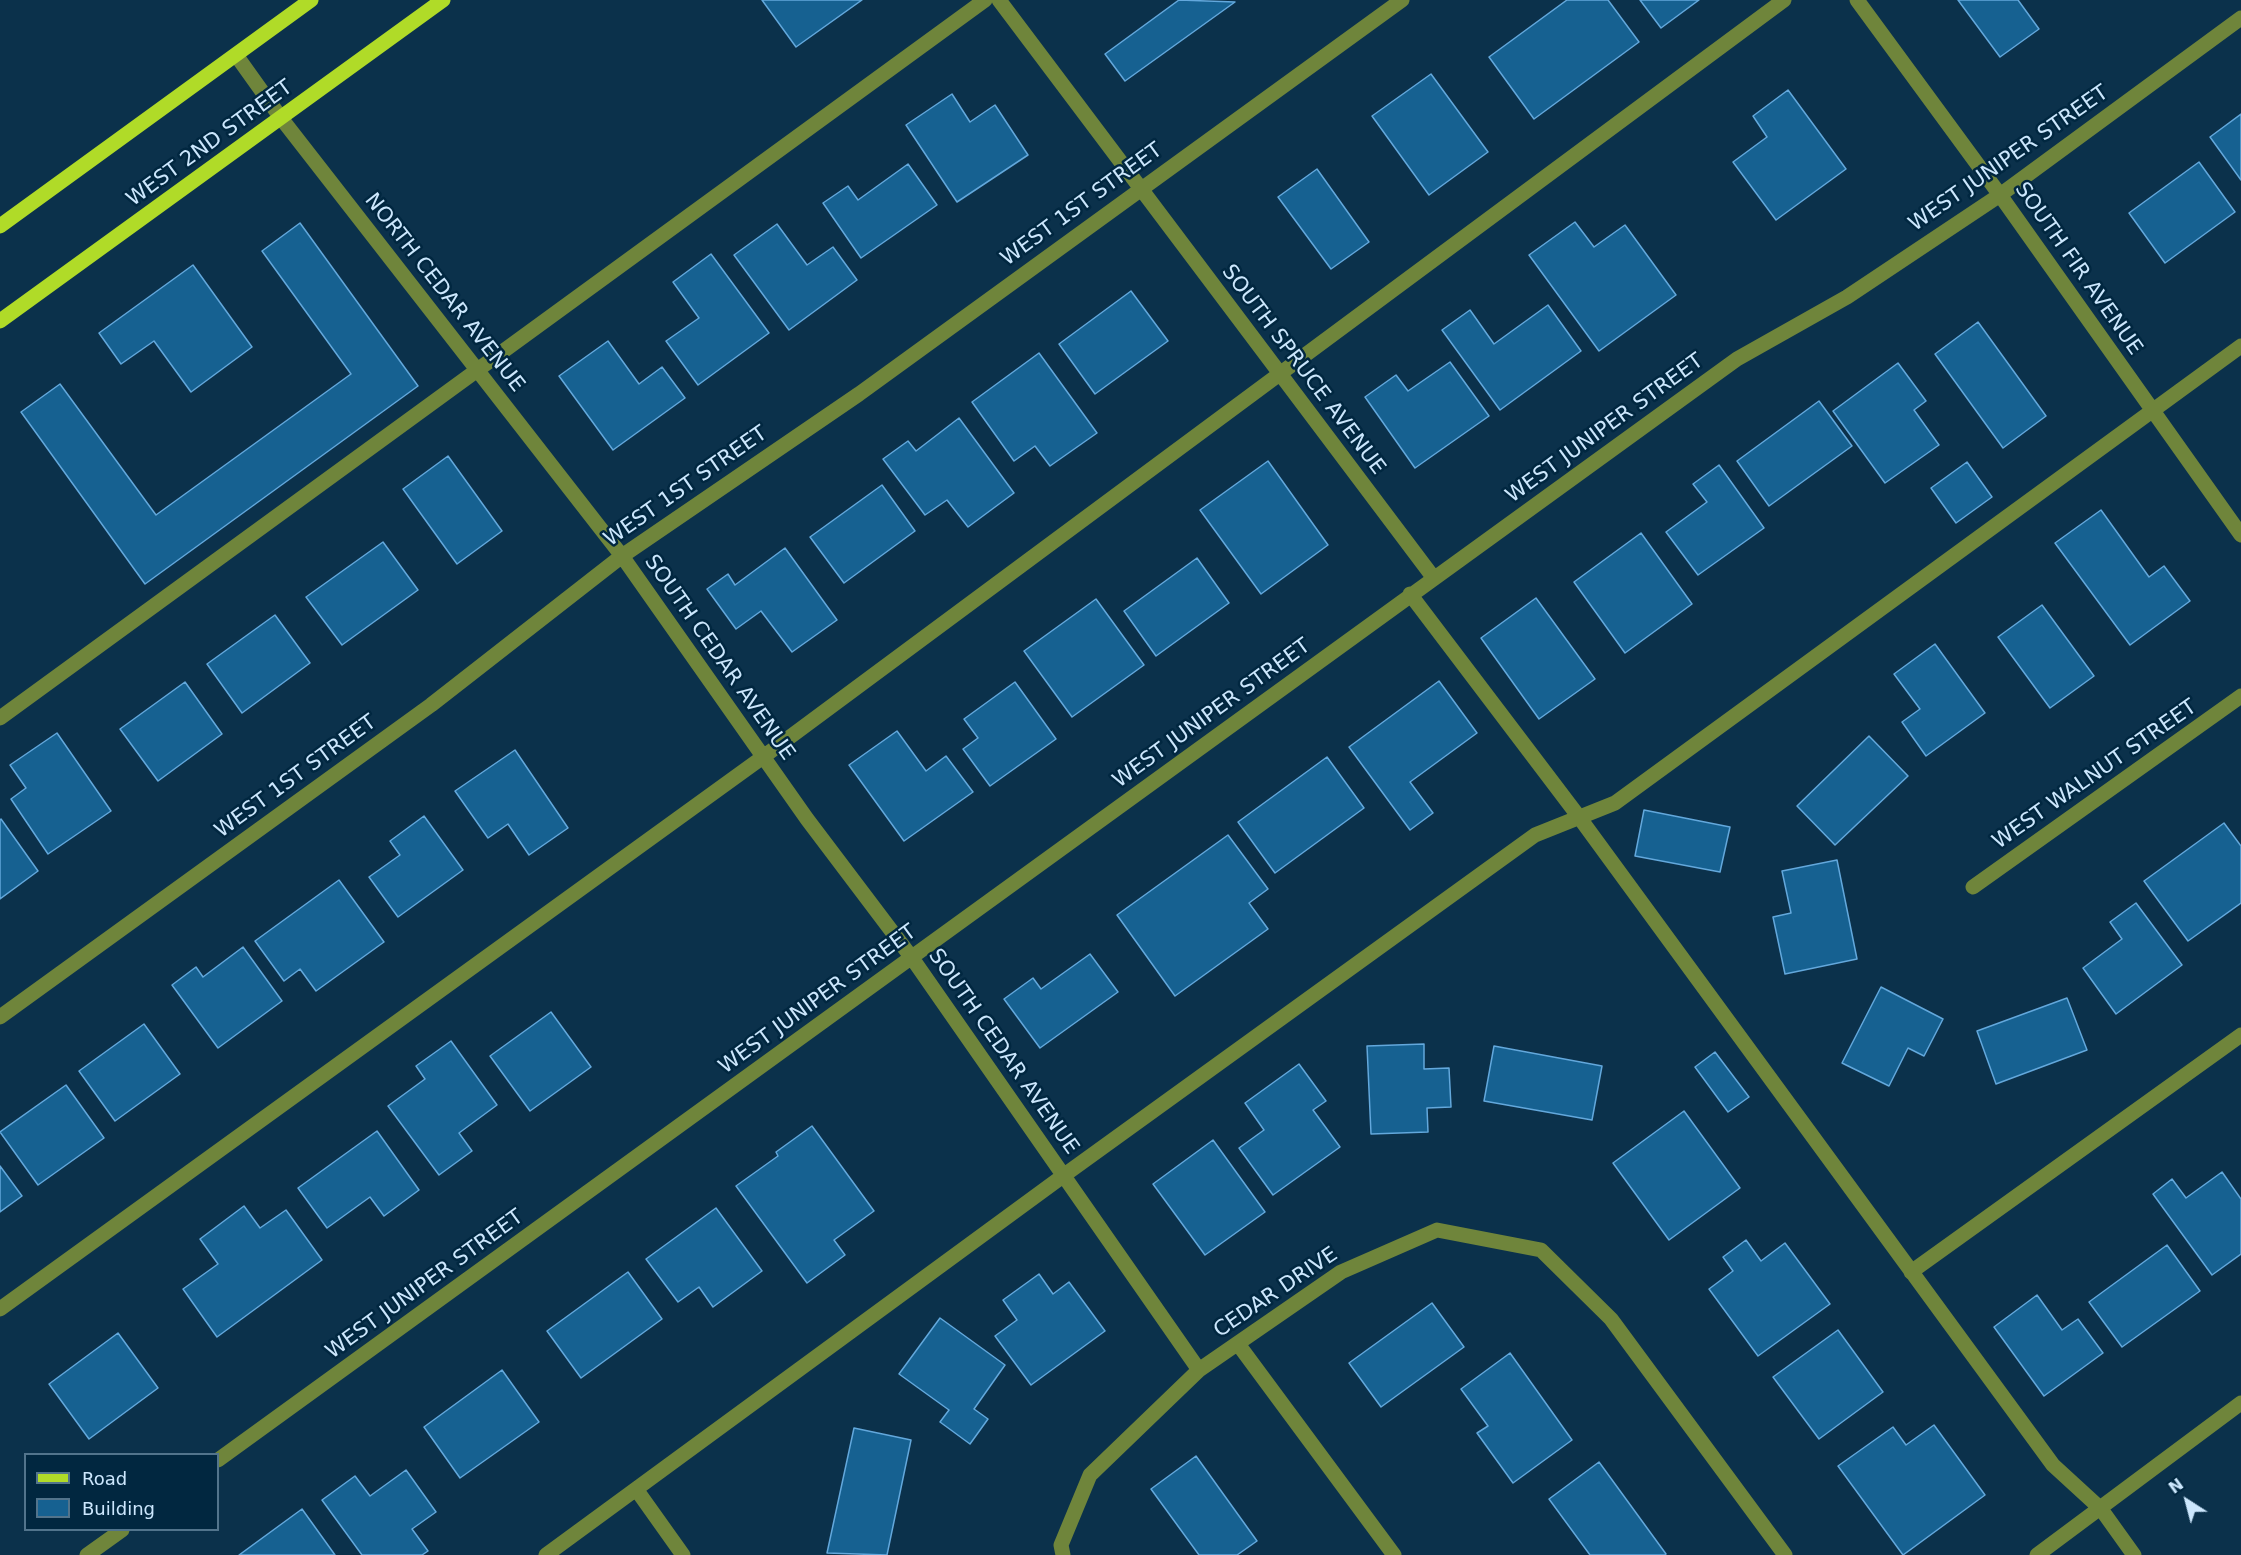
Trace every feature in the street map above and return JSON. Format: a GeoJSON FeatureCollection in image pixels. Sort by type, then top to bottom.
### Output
{"type":"FeatureCollection","features":[{"type":"Feature","properties":{"kind":"main road"},"geometry":{"type":"LineString","coordinates":[[0,226],[311,0]]}},
{"type":"Feature","properties":{"kind":"main road","name":"WEST 2ND STREET"},"geometry":{"type":"LineString","coordinates":[[0,321],[443,0]]}},
{"type":"Feature","properties":{"kind":"street"},"geometry":{"type":"LineString","coordinates":[[0,718],[985,0]]}},
{"type":"Feature","properties":{"kind":"street","name":"SOUTH SPRUCE AVENUE"},"geometry":{"type":"LineString","coordinates":[[999,0],[1433,577]]}},
{"type":"Feature","properties":{"kind":"street","name":"WEST 1ST STREET"},"geometry":{"type":"LineString","coordinates":[[0,1017],[431,705],[622,556],[859,394],[1402,0]]}},
{"type":"Feature","properties":{"kind":"street"},"geometry":{"type":"LineString","coordinates":[[0,1309],[763,757],[1279,372],[1784,0]]}},
{"type":"Feature","properties":{"kind":"street","name":"SOUTH FIR AVENUE"},"geometry":{"type":"LineString","coordinates":[[1857,0],[2000,195],[2241,535]]}},
{"type":"Feature","properties":{"kind":"street","name":"WEST JUNIPER STREET"},"geometry":{"type":"LineString","coordinates":[[219,1459],[912,958],[1433,577],[1737,359],[1847,297],[2000,195],[2241,18]]}},
{"type":"Feature","properties":{"kind":"street","name":"NORTH CEDAR AVENUE"},"geometry":{"type":"LineString","coordinates":[[236,55],[281,118],[622,556]]}},
{"type":"Feature","properties":{"kind":"street"},"geometry":{"type":"LineString","coordinates":[[546,1555],[1063,1176],[1535,835],[1616,802],[2241,345]]}},
{"type":"Feature","properties":{"kind":"street","name":"SOUTH CEDAR AVENUE"},"geometry":{"type":"LineString","coordinates":[[622,556],[763,757],[912,958],[1199,1370]]}},
{"type":"Feature","properties":{"kind":"street"},"geometry":{"type":"LineString","coordinates":[[1410,594],[1579,817],[2053,1466],[2101,1509],[2134,1555]]}},
{"type":"Feature","properties":{"kind":"street","name":"WEST WALNUT STREET"},"geometry":{"type":"LineString","coordinates":[[1973,887],[2241,696]]}},
{"type":"Feature","properties":{"kind":"street"},"geometry":{"type":"LineString","coordinates":[[1911,1272],[2241,1035]]}},
{"type":"Feature","properties":{"kind":"street","name":"CEDAR DRIVE"},"geometry":{"type":"LineString","coordinates":[[1063,1555],[1061,1545],[1090,1475],[1199,1370],[1341,1272],[1437,1230],[1540,1250],[1611,1319],[1785,1555]]}},
{"type":"Feature","properties":{"kind":"street"},"geometry":{"type":"LineString","coordinates":[[1238,1344],[1394,1555]]}},
{"type":"Feature","properties":{"kind":"street"},"geometry":{"type":"LineString","coordinates":[[2037,1555],[2241,1402]]}},
{"type":"Feature","properties":{"kind":"street"},"geometry":{"type":"LineString","coordinates":[[636,1489],[683,1555]]}},
{"type":"Feature","properties":{"kind":"street"},"geometry":{"type":"LineString","coordinates":[[87,1555],[121,1531]]}},
{"type":"Feature","properties":{"kind":"building"},"geometry":{"type":"Polygon","coordinates":[[[762,0],[862,0],[796,47],[762,0]]]}},
{"type":"Feature","properties":{"kind":"building"},"geometry":{"type":"Polygon","coordinates":[[[1179,0],[1235,2],[1125,81],[1105,54],[1179,0]]]}},
{"type":"Feature","properties":{"kind":"building"},"geometry":{"type":"Polygon","coordinates":[[[1567,0],[1608,0],[1639,42],[1534,119],[1489,57],[1567,0]]]}},
{"type":"Feature","properties":{"kind":"building"},"geometry":{"type":"Polygon","coordinates":[[[1640,0],[1699,0],[1661,28],[1640,0]]]}},
{"type":"Feature","properties":{"kind":"building"},"geometry":{"type":"Polygon","coordinates":[[[1958,0],[2018,0],[2039,29],[2000,57],[1958,0]]]}},
{"type":"Feature","properties":{"kind":"building"},"geometry":{"type":"Polygon","coordinates":[[[1431,74],[1488,152],[1429,195],[1372,116],[1431,74]]]}},
{"type":"Feature","properties":{"kind":"building"},"geometry":{"type":"Polygon","coordinates":[[[1788,90],[1846,169],[1776,220],[1733,162],[1767,137],[1753,116],[1788,90]]]}},
{"type":"Feature","properties":{"kind":"building"},"geometry":{"type":"Polygon","coordinates":[[[952,94],[970,122],[995,105],[1028,155],[957,202],[906,125],[952,94]]]}},
{"type":"Feature","properties":{"kind":"building"},"geometry":{"type":"Polygon","coordinates":[[[2241,114],[2241,180],[2210,137],[2241,114]]]}},
{"type":"Feature","properties":{"kind":"building"},"geometry":{"type":"Polygon","coordinates":[[[2199,162],[2235,212],[2165,263],[2129,213],[2199,162]]]}},
{"type":"Feature","properties":{"kind":"building"},"geometry":{"type":"Polygon","coordinates":[[[908,164],[937,205],[861,258],[823,203],[848,186],[858,200],[908,164]]]}},
{"type":"Feature","properties":{"kind":"building"},"geometry":{"type":"Polygon","coordinates":[[[1317,169],[1369,242],[1331,269],[1278,197],[1317,169]]]}},
{"type":"Feature","properties":{"kind":"building"},"geometry":{"type":"Polygon","coordinates":[[[1575,222],[1594,247],[1625,225],[1676,295],[1599,351],[1529,255],[1575,222]]]}},
{"type":"Feature","properties":{"kind":"building"},"geometry":{"type":"Polygon","coordinates":[[[300,223],[418,386],[145,584],[21,412],[60,384],[156,515],[351,374],[262,251],[300,223]]]}},
{"type":"Feature","properties":{"kind":"building"},"geometry":{"type":"Polygon","coordinates":[[[777,224],[807,265],[833,247],[857,280],[789,330],[734,255],[777,224]]]}},
{"type":"Feature","properties":{"kind":"building"},"geometry":{"type":"Polygon","coordinates":[[[711,254],[769,333],[698,385],[666,341],[699,318],[673,282],[711,254]]]}},
{"type":"Feature","properties":{"kind":"building"},"geometry":{"type":"Polygon","coordinates":[[[193,265],[252,347],[191,392],[154,341],[121,364],[99,333],[193,265]]]}},
{"type":"Feature","properties":{"kind":"building"},"geometry":{"type":"Polygon","coordinates":[[[1131,291],[1168,341],[1095,394],[1059,344],[1131,291]]]}},
{"type":"Feature","properties":{"kind":"building"},"geometry":{"type":"Polygon","coordinates":[[[1548,305],[1581,351],[1500,410],[1442,330],[1470,310],[1494,344],[1548,305]]]}},
{"type":"Feature","properties":{"kind":"building"},"geometry":{"type":"Polygon","coordinates":[[[1978,322],[2046,416],[2003,448],[1935,354],[1978,322]]]}},
{"type":"Feature","properties":{"kind":"building"},"geometry":{"type":"Polygon","coordinates":[[[608,341],[639,384],[662,367],[685,398],[613,450],[559,376],[608,341]]]}},
{"type":"Feature","properties":{"kind":"building"},"geometry":{"type":"Polygon","coordinates":[[[1039,353],[1097,433],[1050,466],[1035,446],[1014,461],[972,402],[1039,353]]]}},
{"type":"Feature","properties":{"kind":"building"},"geometry":{"type":"Polygon","coordinates":[[[1450,362],[1489,416],[1415,468],[1365,397],[1396,375],[1408,391],[1450,362]]]}},
{"type":"Feature","properties":{"kind":"building"},"geometry":{"type":"Polygon","coordinates":[[[1898,363],[1926,401],[1914,410],[1939,445],[1885,483],[1833,411],[1898,363]]]}},
{"type":"Feature","properties":{"kind":"building"},"geometry":{"type":"Polygon","coordinates":[[[1819,401],[1852,446],[1769,506],[1737,461],[1819,401]]]}},
{"type":"Feature","properties":{"kind":"building"},"geometry":{"type":"Polygon","coordinates":[[[959,418],[1014,493],[968,527],[947,500],[925,515],[883,459],[908,441],[916,451],[959,418]]]}},
{"type":"Feature","properties":{"kind":"building"},"geometry":{"type":"Polygon","coordinates":[[[448,456],[502,531],[457,564],[403,489],[448,456]]]}},
{"type":"Feature","properties":{"kind":"building"},"geometry":{"type":"Polygon","coordinates":[[[1268,461],[1328,545],[1261,594],[1200,510],[1268,461]]]}},
{"type":"Feature","properties":{"kind":"building"},"geometry":{"type":"Polygon","coordinates":[[[1967,462],[1992,497],[1956,523],[1931,488],[1967,462]]]}},
{"type":"Feature","properties":{"kind":"building"},"geometry":{"type":"Polygon","coordinates":[[[1719,465],[1764,528],[1698,575],[1666,532],[1707,502],[1693,484],[1719,465]]]}},
{"type":"Feature","properties":{"kind":"building"},"geometry":{"type":"Polygon","coordinates":[[[882,485],[915,531],[844,583],[810,537],[882,485]]]}},
{"type":"Feature","properties":{"kind":"building"},"geometry":{"type":"Polygon","coordinates":[[[2101,510],[2149,577],[2164,566],[2190,601],[2130,645],[2055,543],[2101,510]]]}},
{"type":"Feature","properties":{"kind":"building"},"geometry":{"type":"Polygon","coordinates":[[[1641,533],[1692,604],[1625,653],[1574,582],[1641,533]]]}},
{"type":"Feature","properties":{"kind":"building"},"geometry":{"type":"Polygon","coordinates":[[[383,542],[418,590],[342,645],[306,597],[383,542]]]}},
{"type":"Feature","properties":{"kind":"building"},"geometry":{"type":"Polygon","coordinates":[[[785,548],[837,620],[792,652],[761,611],[736,629],[707,589],[728,574],[735,585],[785,548]]]}},
{"type":"Feature","properties":{"kind":"building"},"geometry":{"type":"Polygon","coordinates":[[[1197,558],[1229,603],[1156,656],[1124,611],[1197,558]]]}},
{"type":"Feature","properties":{"kind":"building"},"geometry":{"type":"Polygon","coordinates":[[[1536,598],[1595,679],[1539,719],[1481,638],[1536,598]]]}},
{"type":"Feature","properties":{"kind":"building"},"geometry":{"type":"Polygon","coordinates":[[[1096,599],[1144,665],[1072,717],[1024,651],[1096,599]]]}},
{"type":"Feature","properties":{"kind":"building"},"geometry":{"type":"Polygon","coordinates":[[[2042,605],[2094,676],[2050,708],[1998,637],[2042,605]]]}},
{"type":"Feature","properties":{"kind":"building"},"geometry":{"type":"Polygon","coordinates":[[[275,615],[310,663],[242,713],[207,664],[275,615]]]}},
{"type":"Feature","properties":{"kind":"building"},"geometry":{"type":"Polygon","coordinates":[[[1935,644],[1985,713],[1926,756],[1902,722],[1920,709],[1894,674],[1935,644]]]}},
{"type":"Feature","properties":{"kind":"building"},"geometry":{"type":"Polygon","coordinates":[[[1439,681],[1477,733],[1410,782],[1433,813],[1410,830],[1349,747],[1439,681]]]}},
{"type":"Feature","properties":{"kind":"building"},"geometry":{"type":"Polygon","coordinates":[[[185,682],[222,734],[158,781],[120,729],[185,682]]]}},
{"type":"Feature","properties":{"kind":"building"},"geometry":{"type":"Polygon","coordinates":[[[1015,682],[1056,739],[990,786],[963,749],[978,738],[964,719],[1015,682]]]}},
{"type":"Feature","properties":{"kind":"building"},"geometry":{"type":"Polygon","coordinates":[[[897,731],[926,771],[946,756],[973,792],[904,841],[849,765],[897,731]]]}},
{"type":"Feature","properties":{"kind":"building"},"geometry":{"type":"Polygon","coordinates":[[[57,733],[111,811],[48,854],[11,799],[26,788],[10,765],[57,733]]]}},
{"type":"Feature","properties":{"kind":"building"},"geometry":{"type":"Polygon","coordinates":[[[1869,736],[1908,776],[1835,845],[1797,806],[1869,736]]]}},
{"type":"Feature","properties":{"kind":"building"},"geometry":{"type":"Polygon","coordinates":[[[515,750],[568,828],[529,855],[508,824],[488,838],[455,791],[515,750]]]}},
{"type":"Feature","properties":{"kind":"building"},"geometry":{"type":"Polygon","coordinates":[[[1327,757],[1364,808],[1275,873],[1238,822],[1327,757]]]}},
{"type":"Feature","properties":{"kind":"building"},"geometry":{"type":"Polygon","coordinates":[[[1644,810],[1730,827],[1720,872],[1635,856],[1644,810]]]}},
{"type":"Feature","properties":{"kind":"building"},"geometry":{"type":"Polygon","coordinates":[[[424,816],[463,870],[398,917],[369,877],[400,855],[390,841],[424,816]]]}},
{"type":"Feature","properties":{"kind":"building"},"geometry":{"type":"Polygon","coordinates":[[[0,820],[38,871],[0,899],[0,820]]]}},
{"type":"Feature","properties":{"kind":"building"},"geometry":{"type":"Polygon","coordinates":[[[2224,823],[2241,846],[2241,903],[2188,941],[2144,881],[2224,823]]]}},
{"type":"Feature","properties":{"kind":"building"},"geometry":{"type":"Polygon","coordinates":[[[1228,835],[1268,889],[1249,903],[1268,929],[1175,996],[1117,915],[1228,835]]]}},
{"type":"Feature","properties":{"kind":"building"},"geometry":{"type":"Polygon","coordinates":[[[1837,860],[1857,959],[1785,974],[1773,917],[1791,913],[1782,871],[1837,860]]]}},
{"type":"Feature","properties":{"kind":"building"},"geometry":{"type":"Polygon","coordinates":[[[339,880],[384,942],[316,991],[300,969],[284,981],[255,941],[339,880]]]}},
{"type":"Feature","properties":{"kind":"building"},"geometry":{"type":"Polygon","coordinates":[[[2136,903],[2182,965],[2116,1014],[2083,968],[2122,939],[2110,922],[2136,903]]]}},
{"type":"Feature","properties":{"kind":"building"},"geometry":{"type":"Polygon","coordinates":[[[243,947],[282,1001],[218,1048],[172,985],[196,967],[203,977],[243,947]]]}},
{"type":"Feature","properties":{"kind":"building"},"geometry":{"type":"Polygon","coordinates":[[[1090,954],[1118,992],[1040,1048],[1004,999],[1033,978],[1041,989],[1090,954]]]}},
{"type":"Feature","properties":{"kind":"building"},"geometry":{"type":"Polygon","coordinates":[[[1881,987],[1943,1019],[1924,1056],[1908,1048],[1889,1086],[1842,1063],[1881,987]]]}},
{"type":"Feature","properties":{"kind":"building"},"geometry":{"type":"Polygon","coordinates":[[[2067,998],[2087,1050],[1996,1084],[1977,1031],[2067,998]]]}},
{"type":"Feature","properties":{"kind":"building"},"geometry":{"type":"Polygon","coordinates":[[[551,1012],[591,1067],[530,1111],[490,1056],[551,1012]]]}},
{"type":"Feature","properties":{"kind":"building"},"geometry":{"type":"Polygon","coordinates":[[[144,1024],[180,1074],[115,1121],[79,1071],[144,1024]]]}},
{"type":"Feature","properties":{"kind":"building"},"geometry":{"type":"Polygon","coordinates":[[[451,1041],[497,1105],[459,1133],[472,1151],[439,1175],[388,1106],[425,1079],[416,1066],[451,1041]]]}},
{"type":"Feature","properties":{"kind":"building"},"geometry":{"type":"Polygon","coordinates":[[[1424,1044],[1424,1069],[1449,1068],[1451,1107],[1427,1108],[1428,1132],[1371,1134],[1367,1046],[1424,1044]]]}},
{"type":"Feature","properties":{"kind":"building"},"geometry":{"type":"Polygon","coordinates":[[[1494,1046],[1602,1066],[1592,1120],[1484,1101],[1494,1046]]]}},
{"type":"Feature","properties":{"kind":"building"},"geometry":{"type":"Polygon","coordinates":[[[1715,1052],[1749,1097],[1728,1112],[1695,1067],[1715,1052]]]}},
{"type":"Feature","properties":{"kind":"building"},"geometry":{"type":"Polygon","coordinates":[[[1299,1064],[1326,1101],[1313,1110],[1340,1147],[1273,1195],[1239,1148],[1264,1130],[1245,1103],[1299,1064]]]}},
{"type":"Feature","properties":{"kind":"building"},"geometry":{"type":"Polygon","coordinates":[[[66,1085],[104,1138],[38,1185],[0,1132],[66,1085]]]}},
{"type":"Feature","properties":{"kind":"building"},"geometry":{"type":"Polygon","coordinates":[[[1684,1111],[1740,1188],[1669,1240],[1613,1163],[1684,1111]]]}},
{"type":"Feature","properties":{"kind":"building"},"geometry":{"type":"Polygon","coordinates":[[[812,1126],[874,1211],[834,1240],[845,1255],[807,1283],[736,1186],[778,1156],[776,1152],[812,1126]]]}},
{"type":"Feature","properties":{"kind":"building"},"geometry":{"type":"Polygon","coordinates":[[[377,1131],[419,1190],[384,1216],[370,1197],[327,1228],[298,1188],[377,1131]]]}},
{"type":"Feature","properties":{"kind":"building"},"geometry":{"type":"Polygon","coordinates":[[[1213,1140],[1265,1212],[1205,1255],[1153,1184],[1213,1140]]]}},
{"type":"Feature","properties":{"kind":"building"},"geometry":{"type":"Polygon","coordinates":[[[0,1166],[22,1196],[0,1212],[0,1166]]]}},
{"type":"Feature","properties":{"kind":"building"},"geometry":{"type":"Polygon","coordinates":[[[2222,1172],[2241,1199],[2241,1254],[2212,1275],[2153,1194],[2172,1179],[2186,1198],[2222,1172]]]}},
{"type":"Feature","properties":{"kind":"building"},"geometry":{"type":"Polygon","coordinates":[[[244,1206],[260,1228],[286,1210],[322,1260],[217,1337],[183,1289],[218,1264],[200,1239],[244,1206]]]}},
{"type":"Feature","properties":{"kind":"building"},"geometry":{"type":"Polygon","coordinates":[[[716,1208],[762,1271],[713,1307],[699,1287],[678,1302],[646,1259],[716,1208]]]}},
{"type":"Feature","properties":{"kind":"building"},"geometry":{"type":"Polygon","coordinates":[[[1746,1240],[1761,1261],[1785,1243],[1830,1304],[1758,1356],[1709,1289],[1733,1271],[1723,1257],[1746,1240]]]}},
{"type":"Feature","properties":{"kind":"building"},"geometry":{"type":"Polygon","coordinates":[[[2167,1245],[2200,1291],[2122,1347],[2089,1302],[2167,1245]]]}},
{"type":"Feature","properties":{"kind":"building"},"geometry":{"type":"Polygon","coordinates":[[[628,1272],[662,1319],[581,1378],[547,1331],[628,1272]]]}},
{"type":"Feature","properties":{"kind":"building"},"geometry":{"type":"Polygon","coordinates":[[[1039,1274],[1053,1294],[1069,1282],[1105,1331],[1031,1385],[995,1336],[1017,1320],[1003,1300],[1039,1274]]]}},
{"type":"Feature","properties":{"kind":"building"},"geometry":{"type":"Polygon","coordinates":[[[2037,1295],[2062,1330],[2078,1319],[2103,1353],[2044,1396],[1994,1327],[2037,1295]]]}},
{"type":"Feature","properties":{"kind":"building"},"geometry":{"type":"Polygon","coordinates":[[[1432,1303],[1464,1347],[1381,1407],[1349,1363],[1432,1303]]]}},
{"type":"Feature","properties":{"kind":"building"},"geometry":{"type":"Polygon","coordinates":[[[940,1318],[1005,1365],[974,1409],[988,1419],[970,1444],[940,1422],[949,1410],[899,1374],[940,1318]]]}},
{"type":"Feature","properties":{"kind":"building"},"geometry":{"type":"Polygon","coordinates":[[[1838,1330],[1883,1392],[1819,1439],[1773,1377],[1838,1330]]]}},
{"type":"Feature","properties":{"kind":"building"},"geometry":{"type":"Polygon","coordinates":[[[118,1333],[158,1388],[89,1439],[49,1384],[118,1333]]]}},
{"type":"Feature","properties":{"kind":"building"},"geometry":{"type":"Polygon","coordinates":[[[1510,1353],[1572,1440],[1513,1483],[1477,1433],[1488,1426],[1461,1389],[1510,1353]]]}},
{"type":"Feature","properties":{"kind":"building"},"geometry":{"type":"Polygon","coordinates":[[[502,1370],[539,1422],[460,1478],[424,1427],[502,1370]]]}},
{"type":"Feature","properties":{"kind":"building"},"geometry":{"type":"Polygon","coordinates":[[[1934,1425],[1985,1495],[1903,1555],[1838,1466],[1893,1427],[1906,1445],[1934,1425]]]}},
{"type":"Feature","properties":{"kind":"building"},"geometry":{"type":"Polygon","coordinates":[[[854,1428],[911,1440],[887,1555],[827,1553],[854,1428]]]}},
{"type":"Feature","properties":{"kind":"building"},"geometry":{"type":"Polygon","coordinates":[[[1196,1456],[1257,1541],[1237,1555],[1199,1555],[1151,1489],[1196,1456]]]}},
{"type":"Feature","properties":{"kind":"building"},"geometry":{"type":"Polygon","coordinates":[[[1599,1462],[1665,1555],[1590,1555],[1549,1499],[1599,1462]]]}},
{"type":"Feature","properties":{"kind":"building"},"geometry":{"type":"Polygon","coordinates":[[[406,1470],[436,1512],[412,1529],[428,1551],[422,1555],[362,1555],[322,1500],[355,1476],[370,1496],[406,1470]]]}},
{"type":"Feature","properties":{"kind":"building"},"geometry":{"type":"Polygon","coordinates":[[[302,1509],[335,1555],[239,1555],[302,1509]]]}}]}
